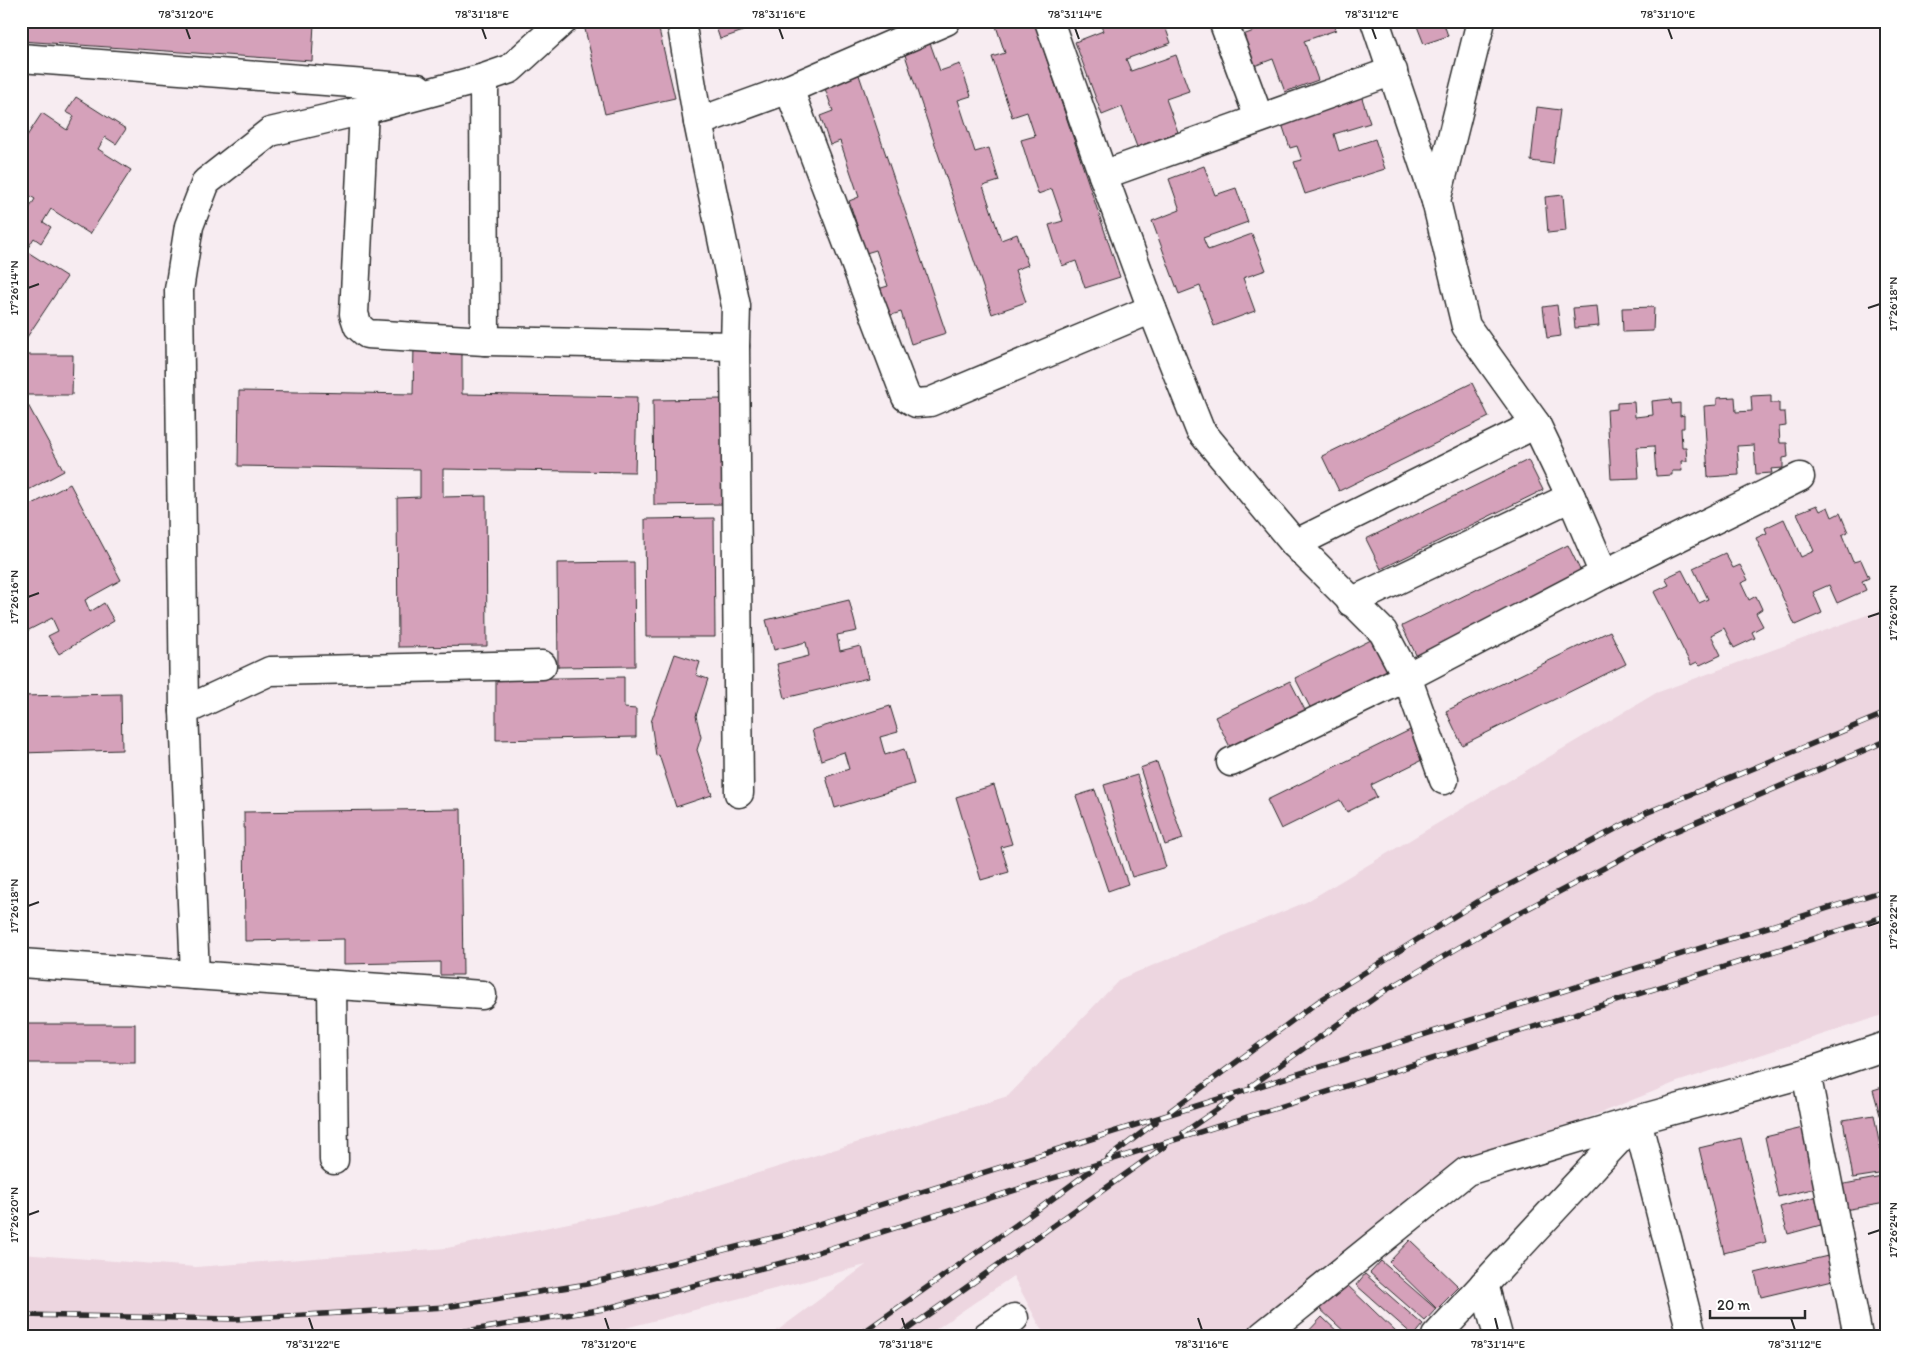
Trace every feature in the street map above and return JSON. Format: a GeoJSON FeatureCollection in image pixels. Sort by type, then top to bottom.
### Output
{"type":"FeatureCollection","features":[{"type":"Feature","properties":{"kind":"street"},"geometry":{"type":"LineString","coordinates":[[195,975],[184,711],[178,290],[189,226],[206,182],[270,132],[364,110],[484,78],[510,69],[563,21]]}},
{"type":"Feature","properties":{"kind":"street"},"geometry":{"type":"LineString","coordinates":[[681,21],[698,122],[736,306],[734,346],[738,793]]}},
{"type":"Feature","properties":{"kind":"street"},"geometry":{"type":"LineString","coordinates":[[698,122],[789,89],[946,21]]}},
{"type":"Feature","properties":{"kind":"street"},"geometry":{"type":"LineString","coordinates":[[1049,21],[1152,309],[1200,430],[1295,544],[1382,632],[1407,677],[1444,780]]}},
{"type":"Feature","properties":{"kind":"street"},"geometry":{"type":"LineString","coordinates":[[1223,21],[1259,118]]}},
{"type":"Feature","properties":{"kind":"street"},"geometry":{"type":"LineString","coordinates":[[1375,21],[1436,201],[1466,326],[1536,424],[1571,497],[1604,574]]}},
{"type":"Feature","properties":{"kind":"street"},"geometry":{"type":"LineString","coordinates":[[1436,201],[1482,21]]}},
{"type":"Feature","properties":{"kind":"street"},"geometry":{"type":"LineString","coordinates":[[21,58],[439,89]]}},
{"type":"Feature","properties":{"kind":"street"},"geometry":{"type":"LineString","coordinates":[[1103,176],[1393,70]]}},
{"type":"Feature","properties":{"kind":"street"},"geometry":{"type":"LineString","coordinates":[[484,78],[485,340]]}},
{"type":"Feature","properties":{"kind":"street"},"geometry":{"type":"LineString","coordinates":[[789,89],[906,397],[916,403],[930,402],[1152,309]]}},
{"type":"Feature","properties":{"kind":"street"},"geometry":{"type":"LineString","coordinates":[[364,110],[354,314],[358,326],[367,334],[485,340],[734,346]]}},
{"type":"Feature","properties":{"kind":"street"},"geometry":{"type":"LineString","coordinates":[[1295,544],[1536,424]]}},
{"type":"Feature","properties":{"kind":"street"},"geometry":{"type":"LineString","coordinates":[[1231,762],[1407,677],[1604,574],[1800,477]]}},
{"type":"Feature","properties":{"kind":"street"},"geometry":{"type":"LineString","coordinates":[[1352,602],[1571,497]]}},
{"type":"Feature","properties":{"kind":"street"},"geometry":{"type":"LineString","coordinates":[[184,711],[270,670],[542,664]]}},
{"type":"Feature","properties":{"kind":"street"},"geometry":{"type":"LineString","coordinates":[[21,963],[482,995]]}},
{"type":"Feature","properties":{"kind":"street"},"geometry":{"type":"LineString","coordinates":[[332,985],[334,1160]]}},
{"type":"Feature","properties":{"kind":"street"},"geometry":{"type":"LineString","coordinates":[[1262,1336],[1467,1171],[1806,1072],[1886,1046]]}},
{"type":"Feature","properties":{"kind":"street"},"geometry":{"type":"LineString","coordinates":[[1806,1072],[1858,1336]]}},
{"type":"Feature","properties":{"kind":"street"},"geometry":{"type":"LineString","coordinates":[[1436,1336],[1637,1120]]}},
{"type":"Feature","properties":{"kind":"street"},"geometry":{"type":"LineString","coordinates":[[1637,1120],[1692,1336]]}},
{"type":"Feature","properties":{"kind":"street"},"geometry":{"type":"LineString","coordinates":[[1484,1284],[1498,1336]]}},
{"type":"Feature","properties":{"kind":"street"},"geometry":{"type":"LineString","coordinates":[[987,1336],[1014,1318]]}},
{"type":"Feature","properties":{"kind":"shaded area"},"geometry":{"type":"Polygon","coordinates":[[[1886,608],[1886,1014],[1677,1082],[1466,1167],[1324,1273],[1248,1336],[1045,1336],[1013,1276],[926,1336],[770,1336],[866,1265],[595,1336],[21,1336],[21,1254],[196,1267],[447,1248],[651,1206],[1008,1096],[1120,979],[1306,902],[1656,693],[1886,608]]]}},
{"type":"Feature","properties":{"kind":"building"},"geometry":{"type":"Polygon","coordinates":[[[21,21],[314,23],[312,61],[21,41],[21,21]]]}},
{"type":"Feature","properties":{"kind":"building"},"geometry":{"type":"Polygon","coordinates":[[[600,21],[657,21],[675,98],[605,114],[584,25],[600,21]]]}},
{"type":"Feature","properties":{"kind":"building"},"geometry":{"type":"Polygon","coordinates":[[[714,21],[746,21],[749,29],[720,39],[714,21]]]}},
{"type":"Feature","properties":{"kind":"building"},"geometry":{"type":"Polygon","coordinates":[[[1001,21],[1034,21],[1120,277],[1085,288],[1076,261],[1062,266],[1049,225],[1063,221],[1052,189],[1038,194],[1021,140],[1035,136],[1027,112],[1012,117],[992,57],[1005,53],[995,23],[1001,21]]]}},
{"type":"Feature","properties":{"kind":"building"},"geometry":{"type":"Polygon","coordinates":[[[1099,21],[1163,21],[1171,43],[1126,59],[1131,71],[1176,55],[1189,91],[1166,99],[1178,132],[1137,147],[1122,107],[1102,115],[1075,42],[1103,31],[1099,21]]]}},
{"type":"Feature","properties":{"kind":"building"},"geometry":{"type":"Polygon","coordinates":[[[1281,21],[1333,21],[1336,30],[1304,41],[1318,80],[1285,92],[1273,59],[1254,66],[1243,35],[1281,21]]]}},
{"type":"Feature","properties":{"kind":"building"},"geometry":{"type":"Polygon","coordinates":[[[1415,21],[1443,21],[1448,36],[1424,44],[1415,21]]]}},
{"type":"Feature","properties":{"kind":"building"},"geometry":{"type":"Polygon","coordinates":[[[930,43],[940,71],[960,64],[971,96],[958,100],[975,152],[989,148],[999,181],[983,186],[1001,240],[1017,234],[1028,265],[1015,270],[1026,302],[992,314],[904,52],[930,43]]]}},
{"type":"Feature","properties":{"kind":"building"},"geometry":{"type":"Polygon","coordinates":[[[858,72],[946,333],[911,344],[901,312],[888,316],[878,289],[888,286],[876,250],[866,253],[849,201],[859,197],[840,141],[830,145],[820,116],[833,111],[823,83],[858,72]]]}},
{"type":"Feature","properties":{"kind":"building"},"geometry":{"type":"Polygon","coordinates":[[[1361,95],[1370,123],[1334,134],[1339,151],[1375,139],[1385,169],[1305,194],[1294,162],[1302,160],[1297,146],[1290,148],[1281,121],[1361,95]]]}},
{"type":"Feature","properties":{"kind":"building"},"geometry":{"type":"Polygon","coordinates":[[[76,97],[126,129],[116,144],[105,137],[98,149],[131,170],[90,234],[51,209],[43,222],[51,227],[41,243],[34,238],[26,251],[67,277],[25,340],[23,339],[23,355],[73,355],[72,395],[23,395],[23,407],[28,405],[64,471],[21,494],[21,208],[27,212],[35,199],[21,190],[21,145],[42,113],[67,130],[74,116],[66,112],[76,97]]]}},
{"type":"Feature","properties":{"kind":"building"},"geometry":{"type":"Polygon","coordinates":[[[1537,107],[1560,110],[1553,164],[1531,161],[1537,107]]]}},
{"type":"Feature","properties":{"kind":"building"},"geometry":{"type":"Polygon","coordinates":[[[1204,166],[1215,195],[1236,188],[1248,222],[1203,238],[1208,250],[1252,234],[1266,270],[1243,278],[1255,311],[1214,326],[1200,286],[1179,294],[1152,221],[1180,210],[1169,179],[1204,166]]]}},
{"type":"Feature","properties":{"kind":"building"},"geometry":{"type":"Polygon","coordinates":[[[1563,195],[1566,231],[1548,233],[1545,197],[1563,195]]]}},
{"type":"Feature","properties":{"kind":"building"},"geometry":{"type":"Polygon","coordinates":[[[1557,305],[1561,336],[1547,338],[1543,307],[1557,305]]]}},
{"type":"Feature","properties":{"kind":"building"},"geometry":{"type":"Polygon","coordinates":[[[1597,306],[1599,326],[1575,328],[1573,308],[1597,306]]]}},
{"type":"Feature","properties":{"kind":"building"},"geometry":{"type":"Polygon","coordinates":[[[1654,307],[1653,331],[1623,332],[1622,308],[1654,307]]]}},
{"type":"Feature","properties":{"kind":"building"},"geometry":{"type":"Polygon","coordinates":[[[414,346],[462,347],[462,394],[637,397],[635,472],[443,469],[443,497],[486,496],[487,646],[398,647],[397,498],[420,497],[420,469],[238,466],[239,391],[413,394],[414,346]]]}},
{"type":"Feature","properties":{"kind":"building"},"geometry":{"type":"Polygon","coordinates":[[[1472,383],[1489,417],[1339,491],[1322,456],[1472,383]]]}},
{"type":"Feature","properties":{"kind":"building"},"geometry":{"type":"Polygon","coordinates":[[[1771,395],[1771,403],[1779,403],[1779,412],[1785,412],[1786,426],[1779,427],[1780,443],[1787,443],[1788,457],[1783,458],[1783,468],[1771,469],[1772,473],[1756,474],[1754,445],[1737,446],[1739,475],[1708,477],[1704,406],[1717,405],[1717,398],[1735,397],[1736,412],[1752,411],[1751,396],[1771,395]]]}},
{"type":"Feature","properties":{"kind":"building"},"geometry":{"type":"Polygon","coordinates":[[[723,399],[724,504],[654,505],[653,400],[723,399]]]}},
{"type":"Feature","properties":{"kind":"building"},"geometry":{"type":"Polygon","coordinates":[[[1671,399],[1672,404],[1680,403],[1680,416],[1684,415],[1684,428],[1681,428],[1682,447],[1686,447],[1687,461],[1681,461],[1682,471],[1672,471],[1672,475],[1656,476],[1654,446],[1637,447],[1639,478],[1611,479],[1607,410],[1617,409],[1617,403],[1634,402],[1635,417],[1653,415],[1652,401],[1671,399]]]}},
{"type":"Feature","properties":{"kind":"building"},"geometry":{"type":"Polygon","coordinates":[[[1528,460],[1543,490],[1381,569],[1366,539],[1528,460]]]}},
{"type":"Feature","properties":{"kind":"building"},"geometry":{"type":"Polygon","coordinates":[[[70,484],[121,580],[85,600],[90,612],[104,603],[114,621],[59,654],[48,636],[58,631],[52,618],[21,634],[21,495],[27,507],[70,484]]]}},
{"type":"Feature","properties":{"kind":"building"},"geometry":{"type":"Polygon","coordinates":[[[1817,505],[1820,511],[1828,507],[1832,517],[1840,513],[1848,532],[1842,535],[1853,562],[1861,560],[1869,578],[1862,581],[1866,590],[1837,603],[1829,585],[1813,592],[1822,613],[1795,625],[1756,538],[1767,533],[1765,528],[1784,519],[1801,557],[1814,551],[1797,513],[1817,505]]]}},
{"type":"Feature","properties":{"kind":"building"},"geometry":{"type":"Polygon","coordinates":[[[714,518],[715,637],[646,637],[645,519],[714,518]]]}},
{"type":"Feature","properties":{"kind":"building"},"geometry":{"type":"Polygon","coordinates":[[[1568,545],[1584,578],[1418,659],[1402,626],[1568,545]]]}},
{"type":"Feature","properties":{"kind":"building"},"geometry":{"type":"Polygon","coordinates":[[[1725,553],[1733,568],[1740,565],[1748,580],[1741,583],[1749,600],[1756,596],[1762,609],[1756,613],[1763,626],[1752,632],[1755,638],[1734,648],[1724,628],[1711,635],[1721,655],[1700,665],[1697,662],[1691,665],[1654,592],[1669,585],[1665,578],[1682,570],[1699,603],[1708,599],[1693,568],[1725,553]]]}},
{"type":"Feature","properties":{"kind":"building"},"geometry":{"type":"Polygon","coordinates":[[[634,562],[635,666],[558,667],[557,563],[634,562]]]}},
{"type":"Feature","properties":{"kind":"building"},"geometry":{"type":"Polygon","coordinates":[[[849,600],[857,631],[837,635],[840,651],[860,646],[868,678],[785,698],[777,664],[809,656],[806,642],[774,650],[766,620],[849,600]]]}},
{"type":"Feature","properties":{"kind":"building"},"geometry":{"type":"Polygon","coordinates":[[[1610,631],[1626,664],[1462,745],[1446,711],[1610,631]]]}},
{"type":"Feature","properties":{"kind":"building"},"geometry":{"type":"Polygon","coordinates":[[[1375,638],[1393,673],[1313,713],[1295,678],[1375,638]]]}},
{"type":"Feature","properties":{"kind":"building"},"geometry":{"type":"Polygon","coordinates":[[[675,654],[700,662],[696,675],[708,679],[696,716],[701,737],[697,750],[712,795],[676,807],[659,755],[656,756],[651,722],[675,654]]]}},
{"type":"Feature","properties":{"kind":"building"},"geometry":{"type":"Polygon","coordinates":[[[624,677],[624,708],[636,709],[636,737],[496,740],[496,679],[624,677]]]}},
{"type":"Feature","properties":{"kind":"building"},"geometry":{"type":"Polygon","coordinates":[[[1290,681],[1306,712],[1231,749],[1215,717],[1290,681]]]}},
{"type":"Feature","properties":{"kind":"building"},"geometry":{"type":"Polygon","coordinates":[[[121,694],[122,750],[21,753],[21,696],[121,694]]]}},
{"type":"Feature","properties":{"kind":"building"},"geometry":{"type":"Polygon","coordinates":[[[890,706],[898,732],[880,737],[885,755],[904,749],[914,784],[835,808],[826,777],[849,769],[844,752],[821,760],[812,730],[890,706]]]}},
{"type":"Feature","properties":{"kind":"building"},"geometry":{"type":"Polygon","coordinates":[[[1410,730],[1424,759],[1371,785],[1377,797],[1347,812],[1340,800],[1281,829],[1267,800],[1410,730]]]}},
{"type":"Feature","properties":{"kind":"building"},"geometry":{"type":"Polygon","coordinates":[[[1157,762],[1183,839],[1165,845],[1140,768],[1157,762]]]}},
{"type":"Feature","properties":{"kind":"building"},"geometry":{"type":"Polygon","coordinates":[[[1137,775],[1166,867],[1132,877],[1104,785],[1137,775]]]}},
{"type":"Feature","properties":{"kind":"building"},"geometry":{"type":"Polygon","coordinates":[[[994,785],[1012,844],[1001,847],[1009,872],[981,880],[956,797],[994,785]]]}},
{"type":"Feature","properties":{"kind":"building"},"geometry":{"type":"Polygon","coordinates":[[[1095,790],[1128,884],[1108,891],[1076,796],[1095,790]]]}},
{"type":"Feature","properties":{"kind":"building"},"geometry":{"type":"Polygon","coordinates":[[[461,809],[463,975],[440,975],[440,962],[344,964],[344,939],[245,941],[244,812],[461,809]]]}},
{"type":"Feature","properties":{"kind":"building"},"geometry":{"type":"Polygon","coordinates":[[[21,1024],[135,1024],[135,1063],[21,1063],[21,1024]]]}},
{"type":"Feature","properties":{"kind":"building"},"geometry":{"type":"Polygon","coordinates":[[[1886,1086],[1886,1128],[1884,1129],[1873,1090],[1886,1086]]]}},
{"type":"Feature","properties":{"kind":"building"},"geometry":{"type":"Polygon","coordinates":[[[1874,1115],[1885,1173],[1853,1178],[1843,1120],[1874,1115]]]}},
{"type":"Feature","properties":{"kind":"building"},"geometry":{"type":"Polygon","coordinates":[[[1807,1127],[1821,1187],[1778,1197],[1765,1137],[1807,1127]]]}},
{"type":"Feature","properties":{"kind":"building"},"geometry":{"type":"Polygon","coordinates":[[[1886,1133],[1886,1154],[1881,1134],[1886,1133]]]}},
{"type":"Feature","properties":{"kind":"building"},"geometry":{"type":"Polygon","coordinates":[[[1741,1138],[1766,1242],[1724,1253],[1699,1148],[1741,1138]]]}},
{"type":"Feature","properties":{"kind":"building"},"geometry":{"type":"Polygon","coordinates":[[[1882,1177],[1886,1203],[1844,1210],[1839,1185],[1882,1177]]]}},
{"type":"Feature","properties":{"kind":"building"},"geometry":{"type":"Polygon","coordinates":[[[1821,1195],[1828,1223],[1788,1234],[1780,1207],[1821,1195]]]}},
{"type":"Feature","properties":{"kind":"building"},"geometry":{"type":"Polygon","coordinates":[[[1410,1240],[1459,1287],[1437,1309],[1389,1262],[1410,1240]]]}},
{"type":"Feature","properties":{"kind":"building"},"geometry":{"type":"Polygon","coordinates":[[[1832,1255],[1837,1279],[1761,1297],[1755,1273],[1832,1255]]]}},
{"type":"Feature","properties":{"kind":"building"},"geometry":{"type":"Polygon","coordinates":[[[1381,1261],[1436,1309],[1425,1321],[1370,1273],[1381,1261]]]}},
{"type":"Feature","properties":{"kind":"building"},"geometry":{"type":"Polygon","coordinates":[[[1365,1274],[1423,1325],[1414,1336],[1356,1285],[1365,1274]]]}},
{"type":"Feature","properties":{"kind":"building"},"geometry":{"type":"Polygon","coordinates":[[[1343,1281],[1400,1336],[1349,1336],[1318,1307],[1343,1281]]]}},
{"type":"Feature","properties":{"kind":"building"},"geometry":{"type":"Polygon","coordinates":[[[1322,1317],[1342,1336],[1304,1336],[1322,1317]]]}},
{"type":"Feature","properties":{"kind":"railway"},"geometry":{"type":"LineString","coordinates":[[1170,1111],[1319,1001],[1482,899],[1646,813],[1886,713]]}},
{"type":"Feature","properties":{"kind":"railway"},"geometry":{"type":"LineString","coordinates":[[1251,1086],[1383,992],[1504,921],[1664,836],[1886,741]]}},
{"type":"Feature","properties":{"kind":"railway"},"geometry":{"type":"LineString","coordinates":[[21,1315],[235,1319],[446,1307],[587,1284],[784,1235],[1886,890]]}},
{"type":"Feature","properties":{"kind":"railway"},"geometry":{"type":"LineString","coordinates":[[420,1336],[447,1334],[604,1309],[793,1260],[1886,916]]}},
{"type":"Feature","properties":{"kind":"railway"},"geometry":{"type":"LineString","coordinates":[[1183,1133],[1232,1099]]}},
{"type":"Feature","properties":{"kind":"railway"},"geometry":{"type":"LineString","coordinates":[[1108,1158],[1156,1122]]}},
{"type":"Feature","properties":{"kind":"railway"},"geometry":{"type":"LineString","coordinates":[[898,1336],[1165,1146]]}},
{"type":"Feature","properties":{"kind":"railway"},"geometry":{"type":"LineString","coordinates":[[858,1336],[1094,1168]]}}]}
